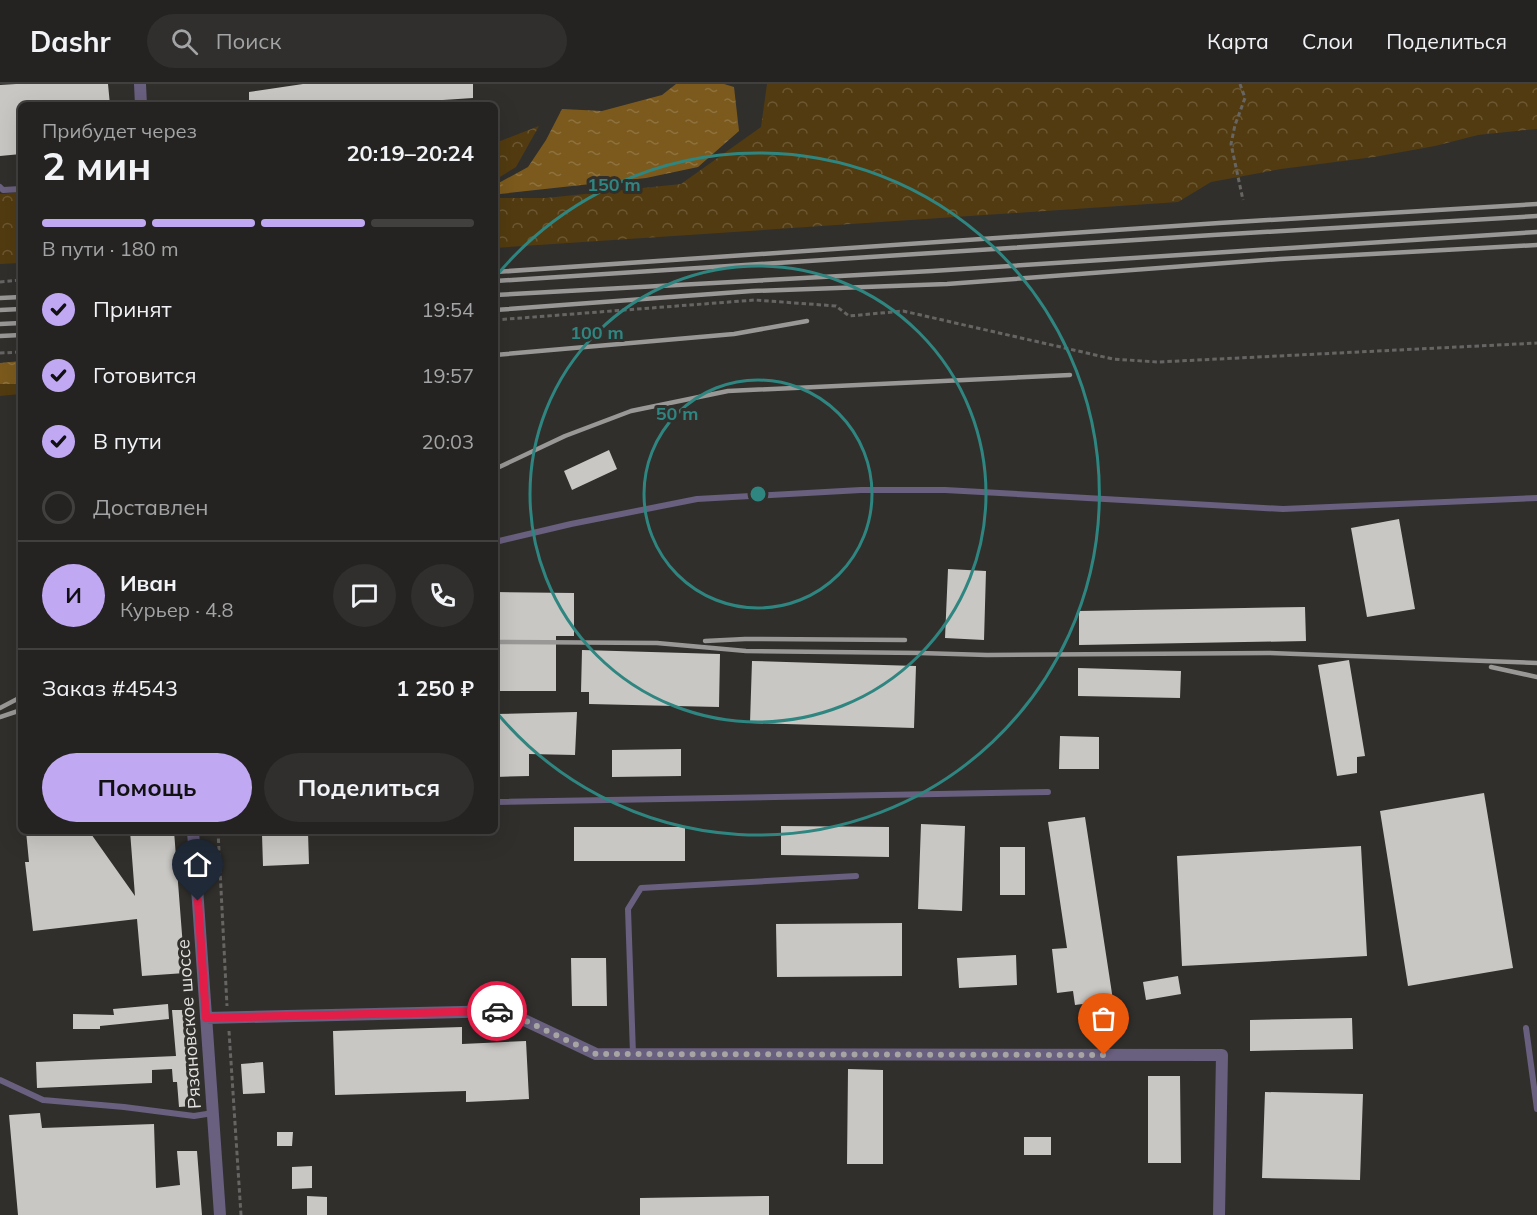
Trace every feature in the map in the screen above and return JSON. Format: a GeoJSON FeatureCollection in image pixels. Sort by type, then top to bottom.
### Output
{"type":"FeatureCollection","features":[{"type":"Feature","properties":{"kind":"street"},"geometry":{"type":"LineString","coordinates":[[140,84],[141,102]]}},
{"type":"Feature","properties":{"kind":"street","name":"Рязановское шоссе"},"geometry":{"type":"LineString","coordinates":[[192,834],[220,1215]]}},
{"type":"Feature","properties":{"kind":"street"},"geometry":{"type":"LineString","coordinates":[[206,1018],[505,1011],[596,1054],[1222,1055],[1219,1215]]}},
{"type":"Feature","properties":{"kind":"lane"},"geometry":{"type":"LineString","coordinates":[[0,188],[3,190],[18,189]]}},
{"type":"Feature","properties":{"kind":"lane"},"geometry":{"type":"LineString","coordinates":[[498,541],[697,499],[861,490],[945,490],[1283,509],[1537,498]]}},
{"type":"Feature","properties":{"kind":"lane"},"geometry":{"type":"LineString","coordinates":[[498,802],[1048,792]]}},
{"type":"Feature","properties":{"kind":"lane"},"geometry":{"type":"LineString","coordinates":[[633,1054],[628,909],[641,888],[856,876]]}},
{"type":"Feature","properties":{"kind":"lane"},"geometry":{"type":"LineString","coordinates":[[1526,1028],[1537,1109]]}},
{"type":"Feature","properties":{"kind":"lane"},"geometry":{"type":"LineString","coordinates":[[0,1080],[43,1100],[194,1116],[213,1113]]}},
{"type":"Feature","properties":{"kind":"path"},"geometry":{"type":"LineString","coordinates":[[1240,84],[1245,98],[1231,144],[1243,200]]}},
{"type":"Feature","properties":{"kind":"path"},"geometry":{"type":"LineString","coordinates":[[0,282],[18,280]]}},
{"type":"Feature","properties":{"kind":"path"},"geometry":{"type":"LineString","coordinates":[[498,320],[755,300],[836,306],[849,316],[903,311],[1113,359],[1158,362],[1537,343]]}},
{"type":"Feature","properties":{"kind":"path"},"geometry":{"type":"LineString","coordinates":[[0,353],[18,352]]}},
{"type":"Feature","properties":{"kind":"green space"},"geometry":{"type":"Polygon","coordinates":[[[767,84],[1537,84],[1537,129],[1478,135],[1435,146],[1374,157],[1281,169],[1211,182],[1178,202],[498,248],[498,198],[546,198],[681,184],[761,127],[767,84]]]}},
{"type":"Feature","properties":{"kind":"green space"},"geometry":{"type":"Polygon","coordinates":[[[539,126],[516,167],[498,178],[498,142],[539,126]]]}},
{"type":"Feature","properties":{"kind":"green space"},"geometry":{"type":"Polygon","coordinates":[[[18,192],[18,263],[0,264],[0,194],[18,192]]]}},
{"type":"Feature","properties":{"kind":"green space"},"geometry":{"type":"Polygon","coordinates":[[[18,364],[18,394],[0,396],[0,366],[18,364]]]}},
{"type":"Feature","properties":{"kind":"water"},"geometry":{"type":"Polygon","coordinates":[[[676,84],[724,84],[734,87],[739,131],[698,167],[646,178],[500,194],[498,183],[528,167],[546,140],[562,109],[602,111],[662,95],[676,84]]]}},
{"type":"Feature","properties":{"kind":"water"},"geometry":{"type":"Polygon","coordinates":[[[18,361],[18,384],[0,384],[0,363],[18,361]]]}},
{"type":"Feature","properties":{"kind":"building"},"geometry":{"type":"Polygon","coordinates":[[[108,84],[110,102],[18,102],[18,154],[0,156],[0,85],[108,84]]]}},
{"type":"Feature","properties":{"kind":"building"},"geometry":{"type":"Polygon","coordinates":[[[303,84],[473,84],[473,98],[412,102],[249,102],[249,92],[303,84]]]}},
{"type":"Feature","properties":{"kind":"building"},"geometry":{"type":"Polygon","coordinates":[[[609,450],[617,469],[572,490],[564,471],[609,450]]]}},
{"type":"Feature","properties":{"kind":"building"},"geometry":{"type":"Polygon","coordinates":[[[1399,519],[1415,609],[1367,617],[1351,528],[1399,519]]]}},
{"type":"Feature","properties":{"kind":"building"},"geometry":{"type":"Polygon","coordinates":[[[948,569],[986,571],[984,640],[945,638],[948,569]]]}},
{"type":"Feature","properties":{"kind":"building"},"geometry":{"type":"Polygon","coordinates":[[[498,592],[574,593],[574,636],[556,636],[556,691],[498,691],[498,592]]]}},
{"type":"Feature","properties":{"kind":"building"},"geometry":{"type":"Polygon","coordinates":[[[1305,607],[1306,641],[1079,645],[1079,611],[1305,607]]]}},
{"type":"Feature","properties":{"kind":"building"},"geometry":{"type":"Polygon","coordinates":[[[582,650],[720,654],[719,707],[589,704],[589,692],[581,692],[582,650]]]}},
{"type":"Feature","properties":{"kind":"building"},"geometry":{"type":"Polygon","coordinates":[[[1349,660],[1365,756],[1357,757],[1357,773],[1337,776],[1318,665],[1349,660]]]}},
{"type":"Feature","properties":{"kind":"building"},"geometry":{"type":"Polygon","coordinates":[[[752,661],[916,666],[914,728],[750,723],[752,661]]]}},
{"type":"Feature","properties":{"kind":"building"},"geometry":{"type":"Polygon","coordinates":[[[1078,668],[1181,671],[1180,698],[1078,696],[1078,668]]]}},
{"type":"Feature","properties":{"kind":"building"},"geometry":{"type":"Polygon","coordinates":[[[577,712],[575,755],[529,754],[529,776],[498,777],[498,714],[577,712]]]}},
{"type":"Feature","properties":{"kind":"building"},"geometry":{"type":"Polygon","coordinates":[[[1060,736],[1099,737],[1099,769],[1059,769],[1060,736]]]}},
{"type":"Feature","properties":{"kind":"building"},"geometry":{"type":"Polygon","coordinates":[[[681,749],[681,776],[612,777],[612,750],[681,749]]]}},
{"type":"Feature","properties":{"kind":"building"},"geometry":{"type":"Polygon","coordinates":[[[1484,793],[1513,968],[1408,986],[1380,811],[1484,793]]]}},
{"type":"Feature","properties":{"kind":"building"},"geometry":{"type":"Polygon","coordinates":[[[1085,817],[1113,1000],[1075,1005],[1073,991],[1057,993],[1052,949],[1067,948],[1048,822],[1085,817]]]}},
{"type":"Feature","properties":{"kind":"building"},"geometry":{"type":"Polygon","coordinates":[[[921,824],[965,826],[962,911],[918,909],[921,824]]]}},
{"type":"Feature","properties":{"kind":"building"},"geometry":{"type":"Polygon","coordinates":[[[781,826],[889,827],[889,857],[781,855],[781,826]]]}},
{"type":"Feature","properties":{"kind":"building"},"geometry":{"type":"Polygon","coordinates":[[[574,827],[685,827],[685,861],[574,861],[574,827]]]}},
{"type":"Feature","properties":{"kind":"building"},"geometry":{"type":"Polygon","coordinates":[[[26,834],[91,834],[135,896],[130,834],[174,834],[185,973],[142,976],[137,919],[33,931],[25,862],[29,862],[26,834]]]}},
{"type":"Feature","properties":{"kind":"building"},"geometry":{"type":"Polygon","coordinates":[[[262,834],[308,834],[309,864],[263,866],[262,834]]]}},
{"type":"Feature","properties":{"kind":"building"},"geometry":{"type":"Polygon","coordinates":[[[1361,846],[1367,956],[1182,966],[1177,856],[1361,846]]]}},
{"type":"Feature","properties":{"kind":"building"},"geometry":{"type":"Polygon","coordinates":[[[1000,847],[1025,847],[1025,895],[1000,895],[1000,847]]]}},
{"type":"Feature","properties":{"kind":"building"},"geometry":{"type":"Polygon","coordinates":[[[902,923],[902,976],[777,977],[776,924],[902,923]]]}},
{"type":"Feature","properties":{"kind":"building"},"geometry":{"type":"Polygon","coordinates":[[[1016,955],[1017,985],[959,988],[957,958],[1016,955]]]}},
{"type":"Feature","properties":{"kind":"building"},"geometry":{"type":"Polygon","coordinates":[[[571,958],[606,958],[607,1006],[572,1006],[571,958]]]}},
{"type":"Feature","properties":{"kind":"building"},"geometry":{"type":"Polygon","coordinates":[[[1178,976],[1181,994],[1146,1000],[1143,982],[1178,976]]]}},
{"type":"Feature","properties":{"kind":"building"},"geometry":{"type":"Polygon","coordinates":[[[168,1004],[169,1019],[100,1026],[100,1029],[73,1029],[73,1014],[114,1015],[113,1009],[168,1004]]]}},
{"type":"Feature","properties":{"kind":"building"},"geometry":{"type":"Polygon","coordinates":[[[172,1010],[185,1010],[192,1106],[179,1107],[177,1082],[173,1082],[172,1069],[152,1070],[152,1083],[37,1088],[36,1062],[176,1056],[172,1010]]]}},
{"type":"Feature","properties":{"kind":"building"},"geometry":{"type":"Polygon","coordinates":[[[1352,1018],[1353,1049],[1250,1051],[1250,1020],[1352,1018]]]}},
{"type":"Feature","properties":{"kind":"building"},"geometry":{"type":"Polygon","coordinates":[[[462,1027],[462,1044],[526,1041],[529,1099],[466,1102],[466,1091],[335,1095],[333,1031],[462,1027]]]}},
{"type":"Feature","properties":{"kind":"building"},"geometry":{"type":"Polygon","coordinates":[[[263,1062],[265,1093],[243,1094],[241,1064],[263,1062]]]}},
{"type":"Feature","properties":{"kind":"building"},"geometry":{"type":"Polygon","coordinates":[[[848,1069],[883,1070],[883,1164],[847,1164],[848,1069]]]}},
{"type":"Feature","properties":{"kind":"building"},"geometry":{"type":"Polygon","coordinates":[[[1148,1076],[1180,1076],[1181,1163],[1148,1163],[1148,1076]]]}},
{"type":"Feature","properties":{"kind":"building"},"geometry":{"type":"Polygon","coordinates":[[[1265,1092],[1363,1094],[1360,1180],[1262,1178],[1265,1092]]]}},
{"type":"Feature","properties":{"kind":"building"},"geometry":{"type":"Polygon","coordinates":[[[40,1113],[42,1128],[154,1124],[156,1188],[180,1185],[177,1151],[197,1151],[202,1215],[18,1215],[9,1115],[40,1113]]]}},
{"type":"Feature","properties":{"kind":"building"},"geometry":{"type":"Polygon","coordinates":[[[277,1132],[293,1132],[292,1146],[277,1146],[277,1132]]]}},
{"type":"Feature","properties":{"kind":"building"},"geometry":{"type":"Polygon","coordinates":[[[1024,1137],[1051,1137],[1051,1155],[1024,1155],[1024,1137]]]}},
{"type":"Feature","properties":{"kind":"building"},"geometry":{"type":"Polygon","coordinates":[[[312,1166],[312,1188],[292,1189],[292,1167],[312,1166]]]}},
{"type":"Feature","properties":{"kind":"building"},"geometry":{"type":"Polygon","coordinates":[[[307,1196],[327,1197],[327,1215],[307,1215],[307,1196]]]}},
{"type":"Feature","properties":{"kind":"building"},"geometry":{"type":"Polygon","coordinates":[[[769,1196],[769,1215],[640,1215],[640,1198],[769,1196]]]}},
{"type":"Feature","properties":{"kind":"railway"},"geometry":{"type":"LineString","coordinates":[[498,272],[1537,204]]}},
{"type":"Feature","properties":{"kind":"railway"},"geometry":{"type":"LineString","coordinates":[[498,281],[1537,216]]}},
{"type":"Feature","properties":{"kind":"railway"},"geometry":{"type":"LineString","coordinates":[[498,295],[932,271],[1537,232]]}},
{"type":"Feature","properties":{"kind":"railway"},"geometry":{"type":"LineString","coordinates":[[498,310],[752,291],[947,284],[1280,259],[1537,245]]}},
{"type":"Feature","properties":{"kind":"railway"},"geometry":{"type":"LineString","coordinates":[[0,298],[18,297]]}},
{"type":"Feature","properties":{"kind":"railway"},"geometry":{"type":"LineString","coordinates":[[0,310],[18,309]]}},
{"type":"Feature","properties":{"kind":"railway"},"geometry":{"type":"LineString","coordinates":[[498,355],[734,334],[807,321]]}},
{"type":"Feature","properties":{"kind":"railway"},"geometry":{"type":"LineString","coordinates":[[0,324],[18,323]]}},
{"type":"Feature","properties":{"kind":"railway"},"geometry":{"type":"LineString","coordinates":[[0,336],[18,335]]}},
{"type":"Feature","properties":{"kind":"railway"},"geometry":{"type":"LineString","coordinates":[[498,468],[565,436],[631,411],[728,391],[1070,375]]}},
{"type":"Feature","properties":{"kind":"railway"},"geometry":{"type":"LineString","coordinates":[[705,641],[905,640]]}},
{"type":"Feature","properties":{"kind":"railway"},"geometry":{"type":"LineString","coordinates":[[498,642],[657,643],[746,651],[987,655],[1269,653],[1537,663]]}},
{"type":"Feature","properties":{"kind":"railway"},"geometry":{"type":"LineString","coordinates":[[1491,667],[1537,677]]}},
{"type":"Feature","properties":{"kind":"railway"},"geometry":{"type":"LineString","coordinates":[[0,708],[18,699]]}},
{"type":"Feature","properties":{"kind":"railway"},"geometry":{"type":"LineString","coordinates":[[0,717],[18,711]]}},
{"type":"Feature","properties":{"kind":"way so far"},"geometry":{"type":"LineString","coordinates":[[497,1011],[505,1011],[596,1054],[1104,1055]]}},
{"type":"Feature","properties":{"kind":"route"},"geometry":{"type":"LineString","coordinates":[[198,901],[206,1018],[497,1011]]}}]}
